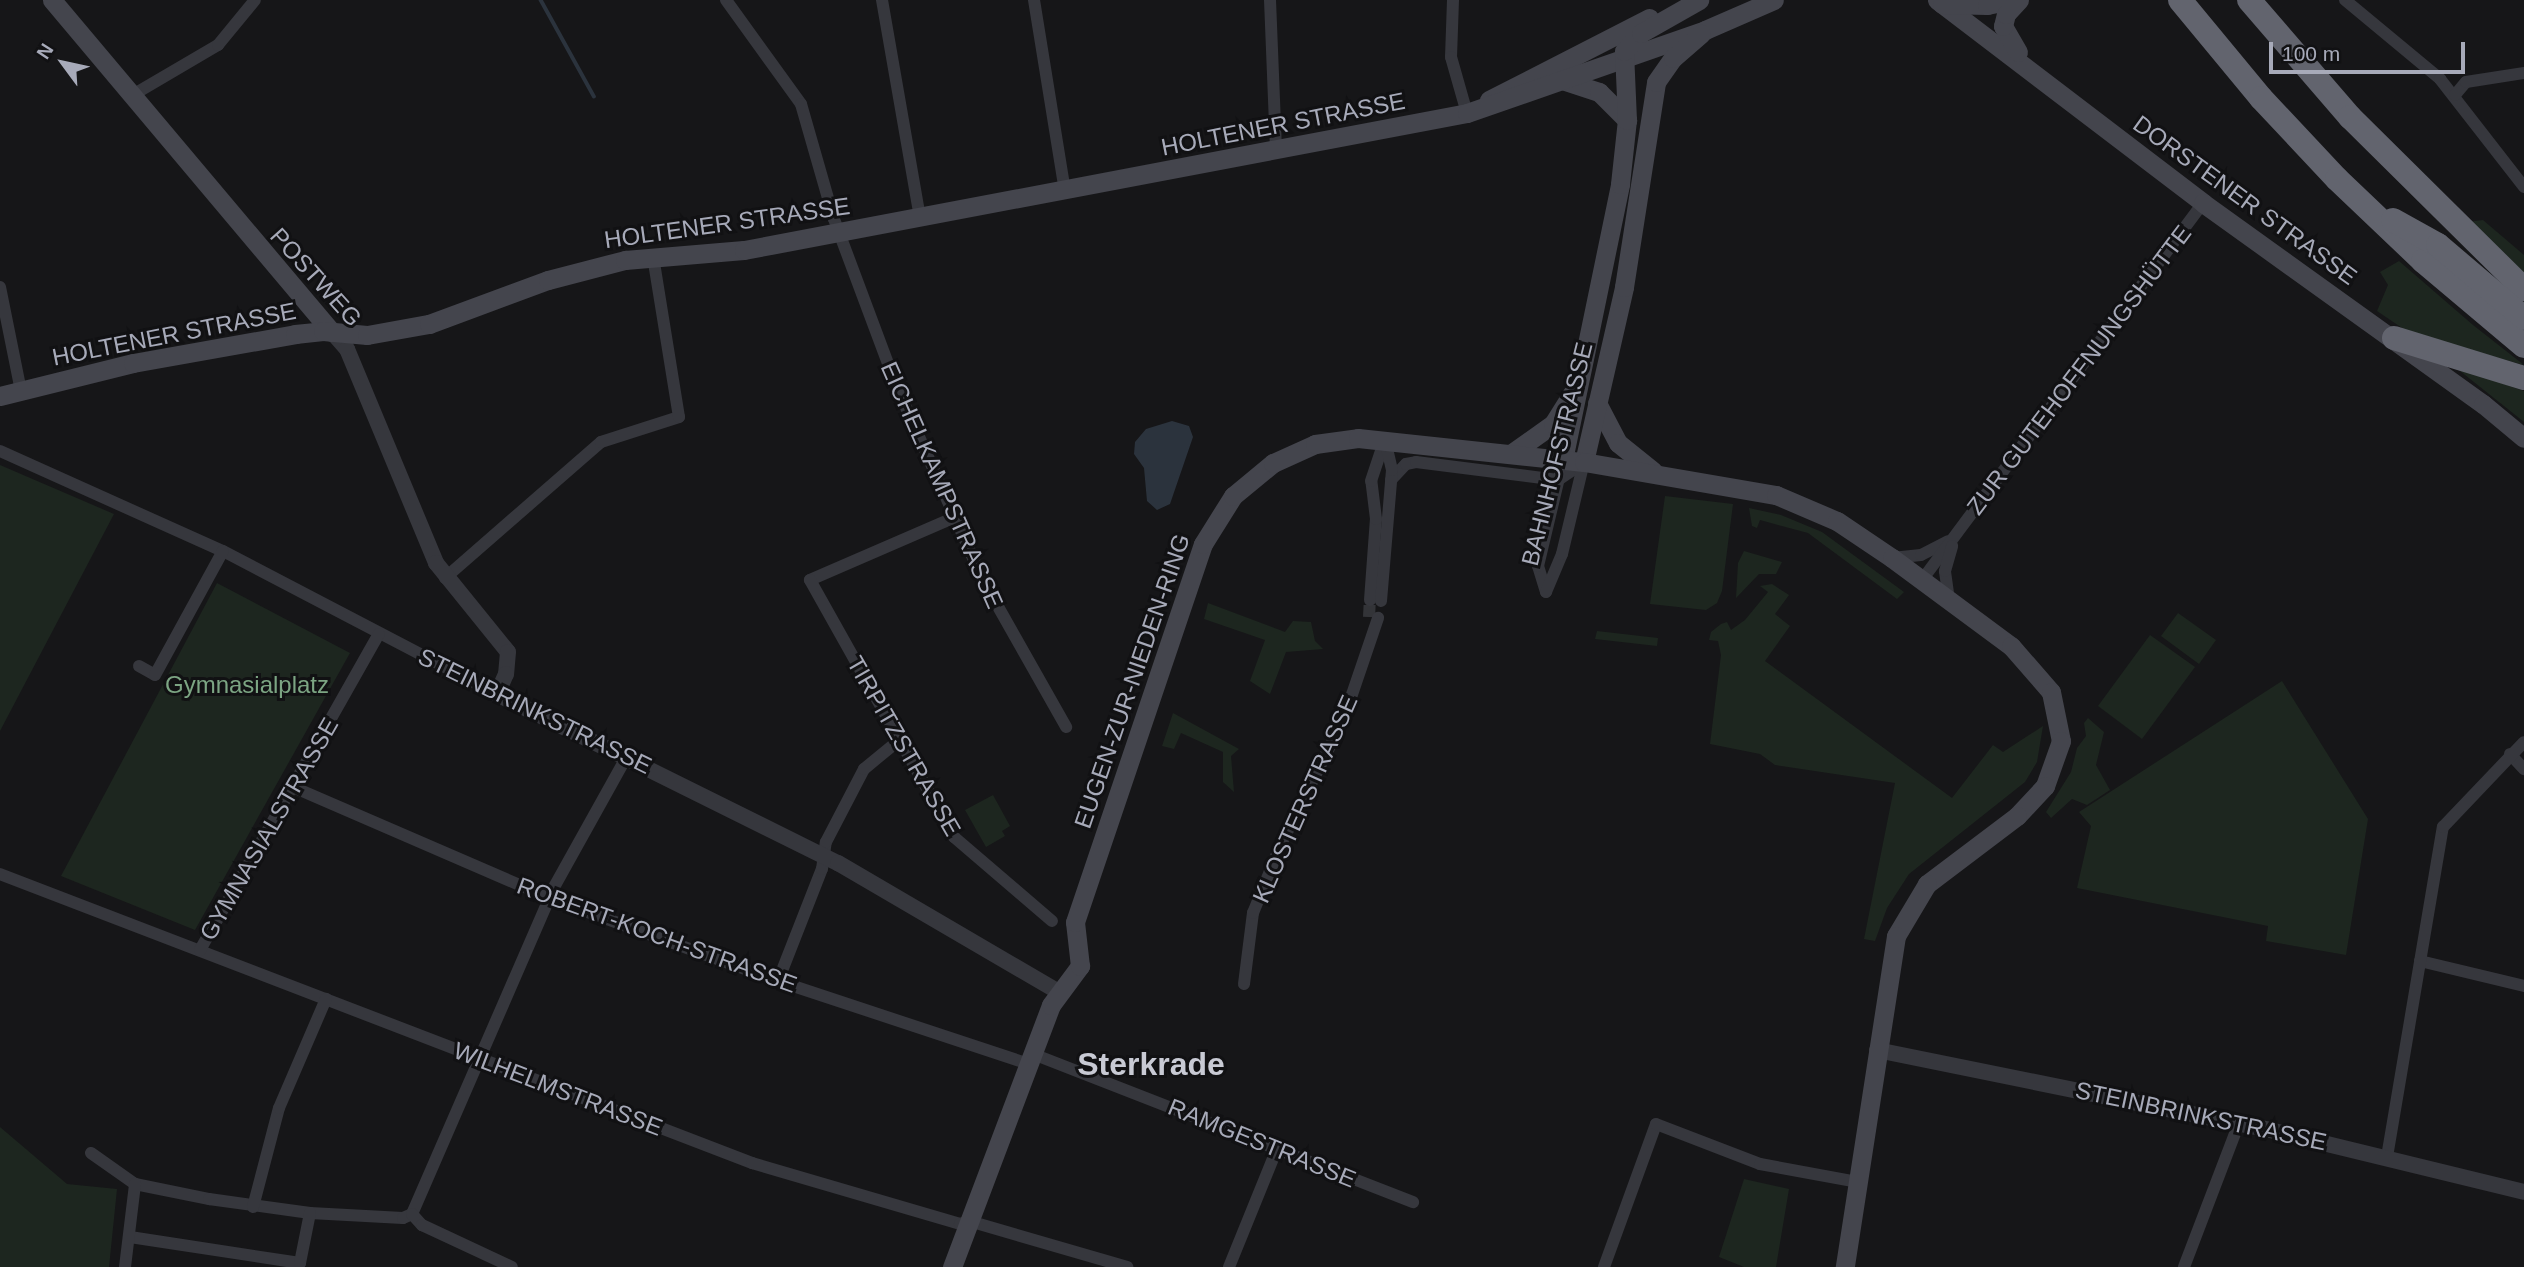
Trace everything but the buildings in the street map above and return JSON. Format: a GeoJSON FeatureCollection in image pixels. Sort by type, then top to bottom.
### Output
{"type":"FeatureCollection","features":[{"type":"Feature","properties":{"kind":"highway"},"geometry":{"type":"LineString","coordinates":[[2180,0],[2278,118],[2359,201],[2524,346]]}},
{"type":"Feature","properties":{"kind":"highway"},"geometry":{"type":"LineString","coordinates":[[2249,0],[2424,195],[2524,289]]}},
{"type":"Feature","properties":{"kind":"highway"},"geometry":{"type":"LineString","coordinates":[[2359,201],[2438,245],[2524,318]]}},
{"type":"Feature","properties":{"kind":"highway"},"geometry":{"type":"LineString","coordinates":[[2394,338],[2524,378]]}},
{"type":"Feature","properties":{"kind":"main road","name":"POSTWEG"},"geometry":{"type":"LineString","coordinates":[[52,0],[332,332]]}},
{"type":"Feature","properties":{"kind":"main road","name":"HOLTENER STRASSE"},"geometry":{"type":"LineString","coordinates":[[0,396],[133,363],[304,333],[367,335],[429,324],[572,273],[653,257],[744,250],[841,233],[1467,113],[1705,30],[1774,0]]}},
{"type":"Feature","properties":{"kind":"main road"},"geometry":{"type":"LineString","coordinates":[[1940,2],[1987,5],[2012,0]]}},
{"type":"Feature","properties":{"kind":"main road"},"geometry":{"type":"LineString","coordinates":[[2019,0],[2006,14],[2004,34],[2056,91]]}},
{"type":"Feature","properties":{"kind":"main road","name":"DORSTENER STRASSE"},"geometry":{"type":"LineString","coordinates":[[1940,2],[2203,203],[2394,338],[2524,438]]}},
{"type":"Feature","properties":{"kind":"main road","name":"HOLTENER STRASSE"},"geometry":{"type":"LineString","coordinates":[[1467,113],[1648,18],[1692,3]]}},
{"type":"Feature","properties":{"kind":"main road","name":"HOLTENER STRASSE"},"geometry":{"type":"LineString","coordinates":[[1627,55],[1641,33],[1692,3]]}},
{"type":"Feature","properties":{"kind":"main road","name":"BAHNHOFSTRASSE"},"geometry":{"type":"LineString","coordinates":[[1584,462],[1624,287],[1656,82],[1673,58],[1705,30]]}},
{"type":"Feature","properties":{"kind":"main road"},"geometry":{"type":"LineString","coordinates":[[1598,43],[1627,55],[1656,82]]}},
{"type":"Feature","properties":{"kind":"main road","name":"BAHNHOFSTRASSE"},"geometry":{"type":"LineString","coordinates":[[1561,470],[1614,221],[1627,120],[1627,55]]}},
{"type":"Feature","properties":{"kind":"main road"},"geometry":{"type":"LineString","coordinates":[[1565,81],[1599,92],[1627,120]]}},
{"type":"Feature","properties":{"kind":"main road"},"geometry":{"type":"LineString","coordinates":[[1512,453],[1553,424],[1580,380]]}},
{"type":"Feature","properties":{"kind":"main road"},"geometry":{"type":"LineString","coordinates":[[1597,403],[1618,443],[1660,478]]}},
{"type":"Feature","properties":{"kind":"main road","name":"EUGEN-ZUR-NIEDEN-RING"},"geometry":{"type":"LineString","coordinates":[[952,1267],[1059,992],[1080,966],[1076,922],[1188,583],[1210,530],[1238,490],[1287,455],[1330,441],[1385,439],[1512,453],[1561,470],[1584,462],[1660,478],[1776,495],[1837,521],[1892,558],[2011,646],[2039,674],[2059,711],[2061,748],[2052,774],[2032,802],[1944,869],[1910,907],[1890,960],[1845,1267]]}},
{"type":"Feature","properties":{"kind":"street","name":"EICHELKAMPSTRASSE"},"geometry":{"type":"LineString","coordinates":[[726,0],[801,104],[873,327],[953,517],[1015,643],[1066,727]]}},
{"type":"Feature","properties":{"kind":"street"},"geometry":{"type":"LineString","coordinates":[[882,0],[920,218]]}},
{"type":"Feature","properties":{"kind":"street"},"geometry":{"type":"LineString","coordinates":[[1034,0],[1065,191]]}},
{"type":"Feature","properties":{"kind":"street"},"geometry":{"type":"LineString","coordinates":[[1270,0],[1276,149]]}},
{"type":"Feature","properties":{"kind":"street"},"geometry":{"type":"LineString","coordinates":[[1453,0],[1451,57],[1467,113]]}},
{"type":"Feature","properties":{"kind":"street"},"geometry":{"type":"LineString","coordinates":[[2345,0],[2455,95],[2524,187]]}},
{"type":"Feature","properties":{"kind":"street"},"geometry":{"type":"LineString","coordinates":[[131,96],[218,45],[253,3]]}},
{"type":"Feature","properties":{"kind":"street"},"geometry":{"type":"LineString","coordinates":[[2455,95],[2466,82],[2524,73]]}},
{"type":"Feature","properties":{"kind":"street","name":"ZUR GUTEHOFFNUNGSHÜTTE"},"geometry":{"type":"LineString","coordinates":[[1922,580],[2203,203]]}},
{"type":"Feature","properties":{"kind":"street"},"geometry":{"type":"LineString","coordinates":[[445,578],[601,442],[679,417],[653,257]]}},
{"type":"Feature","properties":{"kind":"street"},"geometry":{"type":"LineString","coordinates":[[0,287],[21,391]]}},
{"type":"Feature","properties":{"kind":"street","name":"POSTWEG"},"geometry":{"type":"LineString","coordinates":[[332,332],[347,349],[417,523],[445,578],[508,652],[506,674],[496,694]]}},
{"type":"Feature","properties":{"kind":"street"},"geometry":{"type":"LineString","coordinates":[[1385,439],[1395,476],[1376,600],[1376,527],[1371,481],[1385,439]]}},
{"type":"Feature","properties":{"kind":"street","name":"STEINBRINKSTRASSE"},"geometry":{"type":"LineString","coordinates":[[0,451],[223,551],[496,694],[823,855],[1059,992]]}},
{"type":"Feature","properties":{"kind":"street","name":"EUGEN-ZUR-NIEDEN-RING"},"geometry":{"type":"LineString","coordinates":[[1395,476],[1416,462],[1561,470]]}},
{"type":"Feature","properties":{"kind":"street","name":"BAHNHOFSTRASSE"},"geometry":{"type":"LineString","coordinates":[[1561,470],[1538,566],[1546,593],[1562,554],[1584,462]]}},
{"type":"Feature","properties":{"kind":"street","name":"TIRPITZSTRASSE"},"geometry":{"type":"LineString","coordinates":[[953,517],[810,580],[957,842],[1052,921]]}},
{"type":"Feature","properties":{"kind":"street","name":"ZUR GUTEHOFFNUNGSHÜTTE"},"geometry":{"type":"LineString","coordinates":[[1892,558],[1921,555],[1955,537]]}},
{"type":"Feature","properties":{"kind":"street","name":"ZUR GUTEHOFFNUNGSHÜTTE"},"geometry":{"type":"LineString","coordinates":[[1949,600],[1945,571],[1955,537]]}},
{"type":"Feature","properties":{"kind":"street"},"geometry":{"type":"LineString","coordinates":[[139,666],[155,675],[223,551]]}},
{"type":"Feature","properties":{"kind":"street","name":"KLOSTERSTRASSE"},"geometry":{"type":"LineString","coordinates":[[1244,984],[1253,912],[1281,844],[1344,718],[1365,657],[1373,618]]}},
{"type":"Feature","properties":{"kind":"street","name":"GYMNASIALSTRASSE"},"geometry":{"type":"LineString","coordinates":[[200,950],[379,634]]}},
{"type":"Feature","properties":{"kind":"street"},"geometry":{"type":"LineString","coordinates":[[778,981],[823,855],[864,769],[898,741]]}},
{"type":"Feature","properties":{"kind":"street"},"geometry":{"type":"LineString","coordinates":[[2387,1157],[2443,827],[2524,742]]}},
{"type":"Feature","properties":{"kind":"street"},"geometry":{"type":"LineString","coordinates":[[2510,754],[2524,769]]}},
{"type":"Feature","properties":{"kind":"street"},"geometry":{"type":"LineString","coordinates":[[91,1153],[135,1184],[253,1207],[403,1218],[412,1214],[549,898],[626,756]]}},
{"type":"Feature","properties":{"kind":"street","name":"ROBERT-KOCH-STRASSE"},"geometry":{"type":"LineString","coordinates":[[293,787],[549,898],[778,981],[1031,1059]]}},
{"type":"Feature","properties":{"kind":"street","name":"WILHELMSTRASSE"},"geometry":{"type":"LineString","coordinates":[[0,874],[752,1163],[960,1224],[969,1221],[1127,1267]]}},
{"type":"Feature","properties":{"kind":"street"},"geometry":{"type":"LineString","coordinates":[[2420,961],[2524,986]]}},
{"type":"Feature","properties":{"kind":"street"},"geometry":{"type":"LineString","coordinates":[[253,1207],[279,1108],[326,999]]}},
{"type":"Feature","properties":{"kind":"street","name":"STEINBRINKSTRASSE"},"geometry":{"type":"LineString","coordinates":[[1877,1050],[2239,1123],[2524,1192]]}},
{"type":"Feature","properties":{"kind":"street","name":"RAMGESTRASSE"},"geometry":{"type":"LineString","coordinates":[[1031,1059],[1413,1202]]}},
{"type":"Feature","properties":{"kind":"street"},"geometry":{"type":"LineString","coordinates":[[2184,1267],[2239,1123]]}},
{"type":"Feature","properties":{"kind":"street"},"geometry":{"type":"LineString","coordinates":[[1604,1267],[1657,1124],[1760,1164],[1858,1182]]}},
{"type":"Feature","properties":{"kind":"street"},"geometry":{"type":"LineString","coordinates":[[1229,1267],[1277,1149]]}},
{"type":"Feature","properties":{"kind":"street"},"geometry":{"type":"LineString","coordinates":[[125,1267],[135,1184]]}},
{"type":"Feature","properties":{"kind":"street"},"geometry":{"type":"LineString","coordinates":[[130,1237],[300,1263],[310,1213]]}},
{"type":"Feature","properties":{"kind":"street"},"geometry":{"type":"LineString","coordinates":[[412,1214],[422,1225],[512,1267]]}},
{"type":"Feature","properties":{"kind":"green space"},"geometry":{"type":"Polygon","coordinates":[[[2483,220],[2524,255],[2524,276],[2467,222],[2483,220]]]}},
{"type":"Feature","properties":{"kind":"green space"},"geometry":{"type":"Polygon","coordinates":[[[2399,261],[2524,365],[2411,334],[2377,311],[2388,285],[2380,272],[2399,261]]]}},
{"type":"Feature","properties":{"kind":"green space"},"geometry":{"type":"Polygon","coordinates":[[[2455,367],[2524,391],[2524,422],[2504,406],[2455,367]]]}},
{"type":"Feature","properties":{"kind":"green space"},"geometry":{"type":"Polygon","coordinates":[[[0,465],[114,514],[0,731],[0,465]]]}},
{"type":"Feature","properties":{"kind":"green space"},"geometry":{"type":"Polygon","coordinates":[[[1665,496],[1733,504],[1722,591],[1717,603],[1706,610],[1650,604],[1665,496]]]}},
{"type":"Feature","properties":{"kind":"green space"},"geometry":{"type":"Polygon","coordinates":[[[1749,508],[1781,515],[1822,532],[1904,592],[1897,599],[1808,533],[1760,520],[1757,528],[1752,526],[1749,508]]]}},
{"type":"Feature","properties":{"kind":"green space"},"geometry":{"type":"Polygon","coordinates":[[[1744,551],[1782,562],[1776,574],[1759,574],[1736,598],[1738,563],[1744,551]]]}},
{"type":"Feature","properties":{"kind":"green space","name":"Gymnasialplatz"},"geometry":{"type":"Polygon","coordinates":[[[217,583],[350,653],[195,930],[61,876],[217,583]]]}},
{"type":"Feature","properties":{"kind":"green space"},"geometry":{"type":"Polygon","coordinates":[[[1772,584],[1789,595],[1775,614],[1790,626],[1765,661],[1952,798],[1993,745],[2003,752],[2043,726],[2037,762],[2025,782],[1909,874],[1887,908],[1875,941],[1864,939],[1895,783],[1775,765],[1760,754],[1710,744],[1721,655],[1718,641],[1709,640],[1711,632],[1727,622],[1731,630],[1745,620],[1768,592],[1760,586],[1772,584]]]}},
{"type":"Feature","properties":{"kind":"green space"},"geometry":{"type":"Polygon","coordinates":[[[1208,603],[1285,632],[1293,621],[1311,622],[1315,641],[1323,649],[1286,652],[1270,694],[1250,681],[1265,640],[1204,619],[1208,603]]]}},
{"type":"Feature","properties":{"kind":"green space"},"geometry":{"type":"Polygon","coordinates":[[[2178,613],[2216,640],[2199,664],[2161,636],[2178,613]]]}},
{"type":"Feature","properties":{"kind":"green space"},"geometry":{"type":"Polygon","coordinates":[[[1597,631],[1658,638],[1657,646],[1595,639],[1597,631]]]}},
{"type":"Feature","properties":{"kind":"green space"},"geometry":{"type":"Polygon","coordinates":[[[2150,635],[2195,667],[2142,739],[2098,706],[2150,635]]]}},
{"type":"Feature","properties":{"kind":"green space"},"geometry":{"type":"Polygon","coordinates":[[[2282,681],[2368,819],[2346,955],[2266,941],[2268,926],[2077,888],[2091,826],[2079,812],[2282,681]]]}},
{"type":"Feature","properties":{"kind":"green space"},"geometry":{"type":"Polygon","coordinates":[[[1173,713],[1239,749],[1231,756],[1234,792],[1223,782],[1223,752],[1181,733],[1174,749],[1162,746],[1173,713]]]}},
{"type":"Feature","properties":{"kind":"green space"},"geometry":{"type":"Polygon","coordinates":[[[2088,718],[2104,732],[2096,765],[2110,790],[2087,805],[2072,799],[2051,818],[2046,812],[2071,772],[2077,748],[2086,736],[2084,723],[2088,718]]]}},
{"type":"Feature","properties":{"kind":"green space"},"geometry":{"type":"Polygon","coordinates":[[[993,795],[1010,826],[1002,831],[1005,836],[986,847],[965,810],[993,795]]]}},
{"type":"Feature","properties":{"kind":"green space"},"geometry":{"type":"Polygon","coordinates":[[[0,1127],[67,1184],[117,1189],[109,1267],[0,1267],[0,1127]]]}},
{"type":"Feature","properties":{"kind":"green space"},"geometry":{"type":"Polygon","coordinates":[[[1744,1179],[1789,1189],[1776,1267],[1744,1267],[1719,1257],[1744,1179]]]}},
{"type":"Feature","properties":{"kind":"shaded area"},"geometry":{"type":"Polygon","coordinates":[[[1172,421],[1189,426],[1193,437],[1170,504],[1157,510],[1147,501],[1144,468],[1134,454],[1135,442],[1146,429],[1172,421]]]}},
{"type":"Feature","properties":{"kind":"waterway"},"geometry":{"type":"LineString","coordinates":[[541,0],[594,96]]}},
{"type":"Feature","properties":{"kind":"tunnel"},"geometry":{"type":"LineString","coordinates":[[1369,617],[1370,600]]}},
{"type":"Feature","properties":{"kind":"district","name":"Sterkrade"},"geometry":{"type":"Point","coordinates":[1151,1064]}}]}
